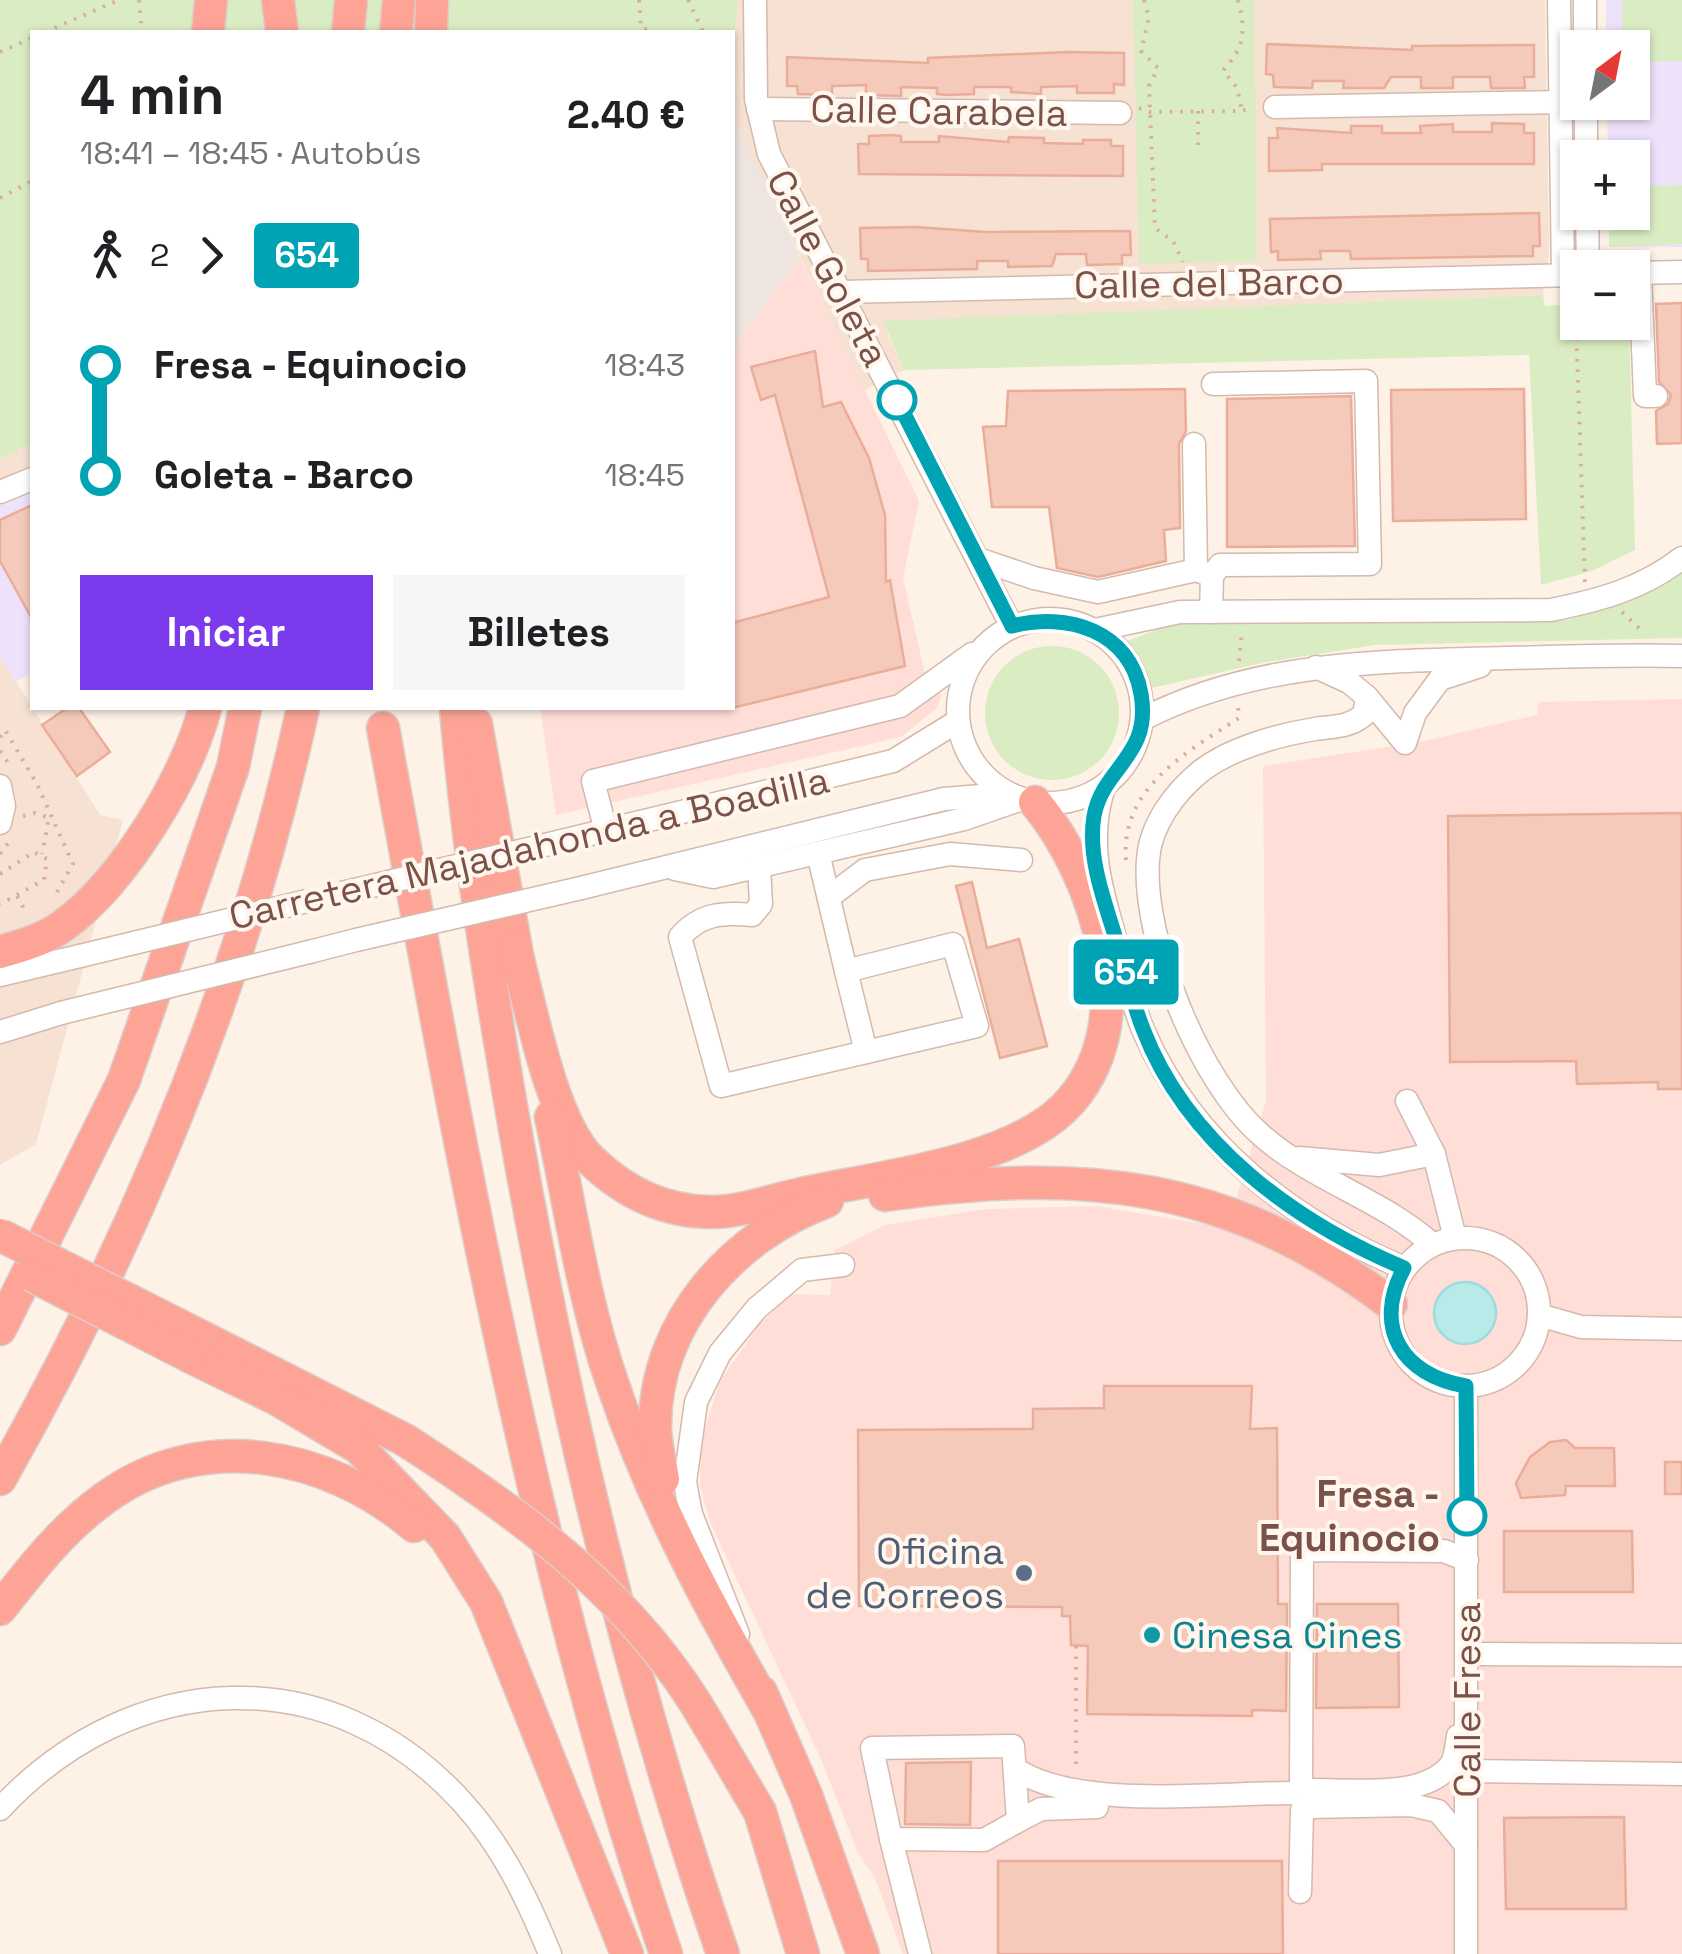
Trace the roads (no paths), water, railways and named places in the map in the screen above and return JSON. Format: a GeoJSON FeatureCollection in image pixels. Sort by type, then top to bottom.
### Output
{"type":"FeatureCollection","features":[{"type":"Feature","properties":{"kind":"highway"},"geometry":{"type":"LineString","coordinates":[[208,30],[210,0]]}},
{"type":"Feature","properties":{"kind":"highway"},"geometry":{"type":"LineString","coordinates":[[278,0],[282,30]]}},
{"type":"Feature","properties":{"kind":"highway"},"geometry":{"type":"LineString","coordinates":[[348,30],[351,0]]}},
{"type":"Feature","properties":{"kind":"highway"},"geometry":{"type":"LineString","coordinates":[[396,30],[400,0]]}},
{"type":"Feature","properties":{"kind":"highway"},"geometry":{"type":"LineString","coordinates":[[431,30],[432,0]]}},
{"type":"Feature","properties":{"kind":"highway"},"geometry":{"type":"LineString","coordinates":[[0,952],[64,926],[126,860],[182,774],[204,710]]}},
{"type":"Feature","properties":{"kind":"highway"},"geometry":{"type":"LineString","coordinates":[[0,1329],[124,1080],[233,767],[245,710]]}},
{"type":"Feature","properties":{"kind":"highway"},"geometry":{"type":"LineString","coordinates":[[0,1479],[75,1346],[184,1099],[241,946],[302,710]]}},
{"type":"Feature","properties":{"kind":"highway"},"geometry":{"type":"LineString","coordinates":[[456,710],[472,850],[544,1297],[601,1540],[722,1954]]}},
{"type":"Feature","properties":{"kind":"highway"},"geometry":{"type":"LineString","coordinates":[[473,710],[515,948],[611,1382],[651,1489],[710,1607],[768,1709]]}},
{"type":"Feature","properties":{"kind":"highway"},"geometry":{"type":"LineString","coordinates":[[383,728],[508,1386],[604,1754],[666,1954]]}},
{"type":"Feature","properties":{"kind":"highway"},"geometry":{"type":"LineString","coordinates":[[515,948],[568,1129],[588,1158],[621,1186],[662,1206],[714,1212],[906,1171],[1018,1139],[1048,1122],[1085,1081],[1106,1013],[1104,949],[1095,910],[1063,836],[1022,799]]}},
{"type":"Feature","properties":{"kind":"highway"},"geometry":{"type":"LineString","coordinates":[[1095,910],[1112,871]]}},
{"type":"Feature","properties":{"kind":"highway"},"geometry":{"type":"LineString","coordinates":[[862,1954],[806,1796],[741,1642],[663,1482],[654,1428],[662,1368],[675,1332],[715,1276],[766,1233],[811,1206],[906,1171]]}},
{"type":"Feature","properties":{"kind":"highway"},"geometry":{"type":"LineString","coordinates":[[766,1233],[885,1195],[986,1181],[1073,1180],[1200,1203],[1242,1219],[1280,1234],[1391,1304]]}},
{"type":"Feature","properties":{"kind":"highway"},"geometry":{"type":"LineString","coordinates":[[0,1234],[196,1347],[358,1448],[407,1493],[445,1537],[486,1602],[626,1954]]}},
{"type":"Feature","properties":{"kind":"highway"},"geometry":{"type":"LineString","coordinates":[[0,1260],[405,1440],[506,1504],[605,1587],[682,1679],[760,1812],[803,1954]]}},
{"type":"Feature","properties":{"kind":"highway"},"geometry":{"type":"LineString","coordinates":[[0,1608],[58,1539],[108,1495],[184,1462],[216,1457],[274,1458],[304,1463],[345,1480],[393,1508],[418,1529],[437,1548],[519,1683]]}},
{"type":"Feature","properties":{"kind":"street","name":"Calle Goleta"},"geometry":{"type":"LineString","coordinates":[[755,0],[758,109],[769,154],[1012,626]]}},
{"type":"Feature","properties":{"kind":"street"},"geometry":{"type":"LineString","coordinates":[[1269,106],[1560,102],[1559,0]]}},
{"type":"Feature","properties":{"kind":"street"},"geometry":{"type":"LineString","coordinates":[[1585,0],[1585,30]]}},
{"type":"Feature","properties":{"kind":"street","name":"Calle Carabela"},"geometry":{"type":"LineString","coordinates":[[758,109],[1125,110]]}},
{"type":"Feature","properties":{"kind":"street"},"geometry":{"type":"LineString","coordinates":[[1561,120],[1570,250]]}},
{"type":"Feature","properties":{"kind":"street"},"geometry":{"type":"LineString","coordinates":[[1650,273],[1682,272]]}},
{"type":"Feature","properties":{"kind":"street","name":"Calle del Barco"},"geometry":{"type":"LineString","coordinates":[[841,292],[1560,281]]}},
{"type":"Feature","properties":{"kind":"street"},"geometry":{"type":"LineString","coordinates":[[1641,340],[1645,396],[1656,396]]}},
{"type":"Feature","properties":{"kind":"street"},"geometry":{"type":"LineString","coordinates":[[978,559],[1034,578],[1098,592],[1204,573],[1220,566],[1370,564],[1366,381],[1213,384]]}},
{"type":"Feature","properties":{"kind":"street"},"geometry":{"type":"LineString","coordinates":[[1194,444],[1204,573],[1211,612]]}},
{"type":"Feature","properties":{"kind":"street"},"geometry":{"type":"LineString","coordinates":[[0,492],[30,480]]}},
{"type":"Feature","properties":{"kind":"street"},"geometry":{"type":"LineString","coordinates":[[1095,630],[1180,612],[1551,610],[1608,598],[1658,577],[1682,558]]}},
{"type":"Feature","properties":{"kind":"street"},"geometry":{"type":"LineString","coordinates":[[606,832],[593,782],[900,706],[1012,626],[1040,619],[1068,620],[1095,630],[1116,646],[1132,668],[1141,692],[1143,719],[1131,758],[1104,787],[1094,818],[1112,871],[1143,1031],[1180,1094],[1227,1157],[1327,1231],[1404,1268]]}},
{"type":"Feature","properties":{"kind":"street"},"geometry":{"type":"LineString","coordinates":[[986,645],[963,680],[958,720],[974,764],[1022,799]]}},
{"type":"Feature","properties":{"kind":"street"},"geometry":{"type":"LineString","coordinates":[[1143,719],[1236,682],[1316,667],[1400,660],[1682,656]]}},
{"type":"Feature","properties":{"kind":"street"},"geometry":{"type":"LineString","coordinates":[[1316,667],[1348,682],[1367,697],[1405,743],[1415,714],[1440,679],[1503,658]]}},
{"type":"Feature","properties":{"kind":"street"},"geometry":{"type":"LineString","coordinates":[[1367,697],[1364,715],[1349,726],[1314,729],[1253,745],[1202,770],[1170,802],[1148,860],[1155,918],[1173,994],[1197,1050],[1223,1094],[1286,1155],[1328,1183],[1444,1241],[1497,1245],[1515,1257],[1537,1294],[1539,1315],[1530,1347],[1508,1372],[1466,1386],[1442,1382],[1411,1362],[1392,1329],[1391,1304],[1404,1268],[1444,1241]]}},
{"type":"Feature","properties":{"kind":"street","name":"Carretera Majadahonda a Boadilla"},"geometry":{"type":"LineString","coordinates":[[0,975],[893,760],[958,720]]}},
{"type":"Feature","properties":{"kind":"street"},"geometry":{"type":"LineString","coordinates":[[0,786],[10,821]]}},
{"type":"Feature","properties":{"kind":"street","name":"Carretera Majadahonda a Boadilla"},"geometry":{"type":"LineString","coordinates":[[0,1032],[356,940],[944,799],[984,792],[1022,799],[1082,798],[1104,787]]}},
{"type":"Feature","properties":{"kind":"street"},"geometry":{"type":"LineString","coordinates":[[667,867],[713,877],[964,819],[1022,799]]}},
{"type":"Feature","properties":{"kind":"street"},"geometry":{"type":"LineString","coordinates":[[818,853],[866,1052]]}},
{"type":"Feature","properties":{"kind":"street"},"geometry":{"type":"LineString","coordinates":[[828,897],[865,870],[950,854],[1021,860]]}},
{"type":"Feature","properties":{"kind":"street"},"geometry":{"type":"LineString","coordinates":[[759,866],[761,904],[752,916],[728,912],[695,920],[680,937],[722,1086],[976,1026],[953,944],[846,971]]}},
{"type":"Feature","properties":{"kind":"street"},"geometry":{"type":"LineString","coordinates":[[1407,1101],[1434,1154],[1444,1241]]}},
{"type":"Feature","properties":{"kind":"street"},"geometry":{"type":"LineString","coordinates":[[1286,1155],[1379,1165],[1434,1154]]}},
{"type":"Feature","properties":{"kind":"street"},"geometry":{"type":"LineString","coordinates":[[741,1642],[722,1583],[691,1514],[684,1482],[696,1402],[720,1354],[757,1308],[802,1270],[843,1265]]}},
{"type":"Feature","properties":{"kind":"street"},"geometry":{"type":"LineString","coordinates":[[1539,1315],[1581,1327],[1682,1328]]}},
{"type":"Feature","properties":{"kind":"street","name":"Calle Fresa"},"geometry":{"type":"LineString","coordinates":[[1466,1386],[1466,1954]]}},
{"type":"Feature","properties":{"kind":"street"},"geometry":{"type":"LineString","coordinates":[[1300,1892],[1302,1550],[1444,1550],[1467,1560]]}},
{"type":"Feature","properties":{"kind":"street"},"geometry":{"type":"LineString","coordinates":[[1467,1654],[1682,1655]]}},
{"type":"Feature","properties":{"kind":"street"},"geometry":{"type":"LineString","coordinates":[[891,1838],[984,1840],[1041,1809],[1301,1799],[1411,1786],[1437,1777],[1452,1764],[1466,1694]]}},
{"type":"Feature","properties":{"kind":"street"},"geometry":{"type":"LineString","coordinates":[[0,1808],[50,1763],[134,1714],[193,1699],[238,1697],[308,1707],[360,1726],[412,1757],[462,1802],[500,1852],[532,1908],[550,1954]]}},
{"type":"Feature","properties":{"kind":"street"},"geometry":{"type":"LineString","coordinates":[[920,1954],[872,1748],[1013,1746],[1018,1821]]}},
{"type":"Feature","properties":{"kind":"street"},"geometry":{"type":"LineString","coordinates":[[1017,1770],[1040,1785],[1080,1794],[1411,1805],[1438,1811],[1453,1823],[1466,1845]]}},
{"type":"Feature","properties":{"kind":"street"},"geometry":{"type":"LineString","coordinates":[[1466,1771],[1682,1774]]}},
{"type":"Feature","properties":{"kind":"water"},"geometry":{"type":"Polygon","coordinates":[[[1465,1282],[1487,1291],[1496,1313],[1487,1335],[1465,1344],[1443,1335],[1434,1313],[1443,1291],[1465,1282]]]}},
{"type":"Feature","properties":{"kind":"place","name":"Fresa - Equinocio"},"geometry":{"type":"Point","coordinates":[1467,1516]}},
{"type":"Feature","properties":{"kind":"place","name":"Oficina de Correos"},"geometry":{"type":"Point","coordinates":[1024,1573]}},
{"type":"Feature","properties":{"kind":"place","name":"Cinesa Cines"},"geometry":{"type":"Point","coordinates":[1152,1635]}}]}
